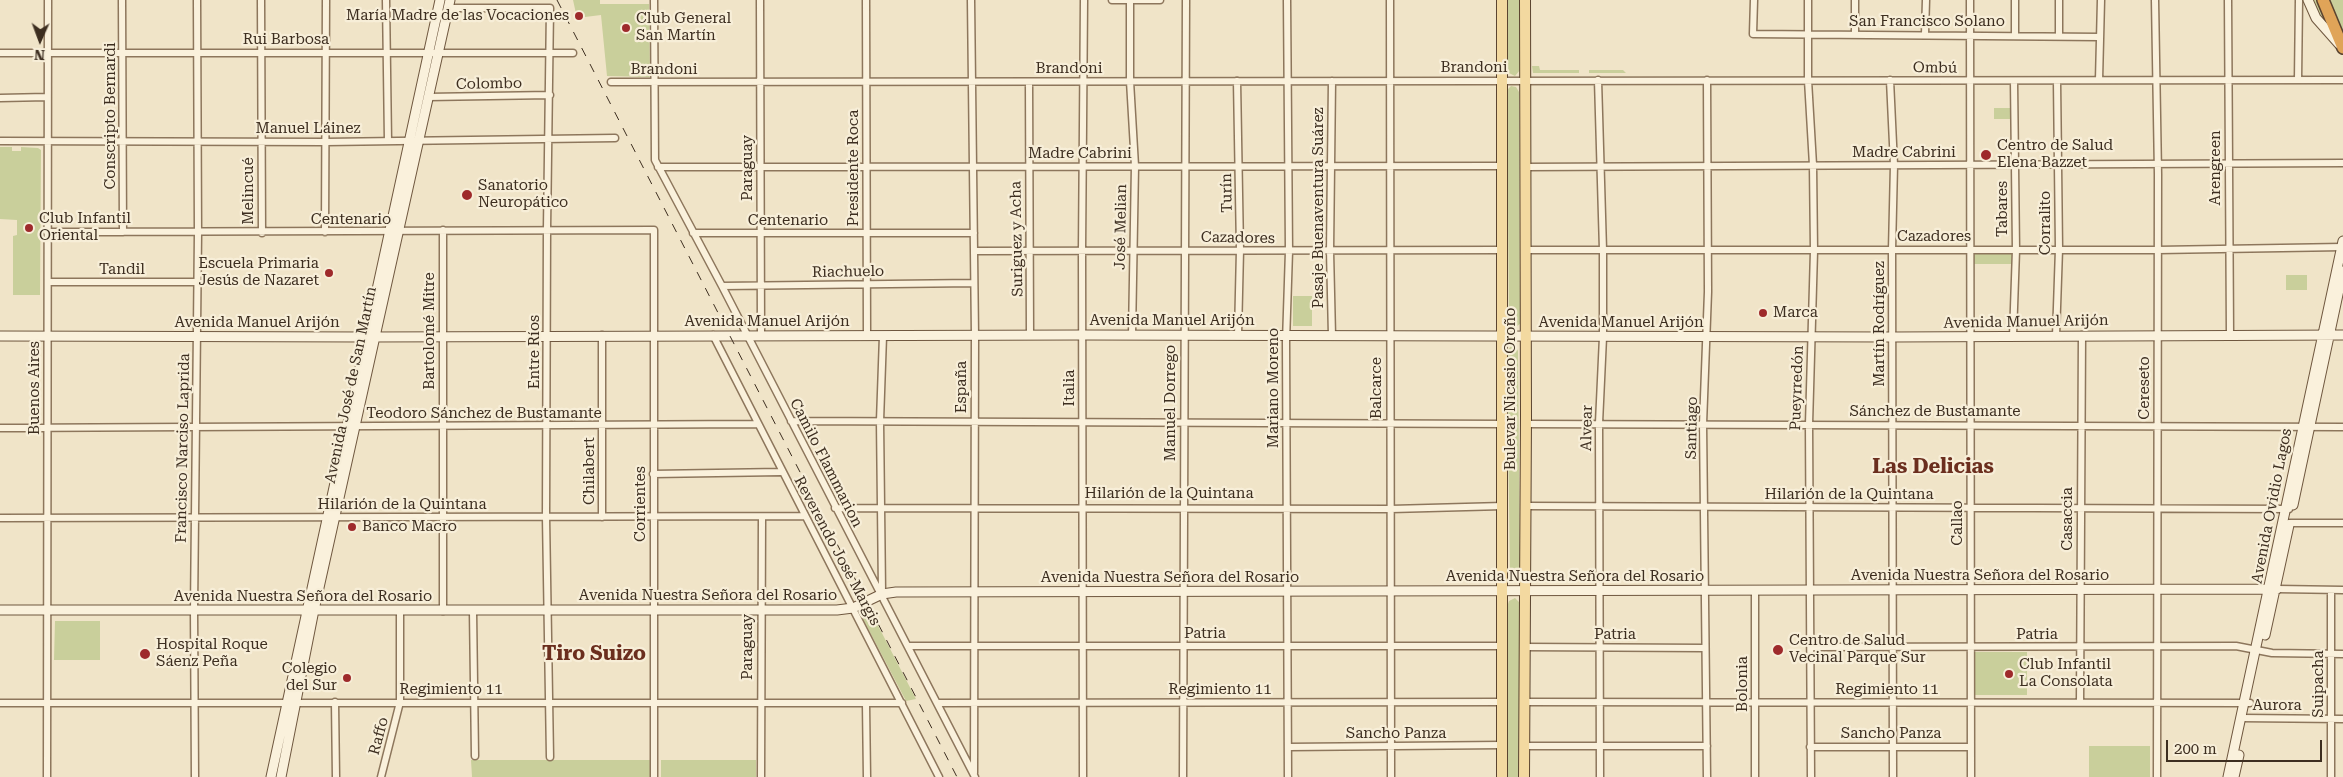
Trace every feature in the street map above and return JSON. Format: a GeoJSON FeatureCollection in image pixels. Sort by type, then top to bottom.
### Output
{"type":"FeatureCollection","features":[{"type":"Feature","properties":{"kind":"highway"},"geometry":{"type":"LineString","coordinates":[[2323,0],[2343,48]]}},
{"type":"Feature","properties":{"kind":"main road","name":"Bulevar Nicasio Oroño"},"geometry":{"type":"LineString","coordinates":[[1502,0],[1502,777]]}},
{"type":"Feature","properties":{"kind":"main road","name":"Bulevar Nicasio Oroño"},"geometry":{"type":"LineString","coordinates":[[1524,777],[1526,506],[1525,0]]}},
{"type":"Feature","properties":{"kind":"street","name":"Buenos Aires"},"geometry":{"type":"LineString","coordinates":[[47,777],[48,0]]}},
{"type":"Feature","properties":{"kind":"street","name":"Conscripto Bernardi"},"geometry":{"type":"LineString","coordinates":[[122,0],[124,232]]}},
{"type":"Feature","properties":{"kind":"street","name":"Francisco Narciso Laprida"},"geometry":{"type":"LineString","coordinates":[[195,777],[194,610],[198,233],[198,0]]}},
{"type":"Feature","properties":{"kind":"street","name":"Melincué"},"geometry":{"type":"LineString","coordinates":[[261,0],[262,233]]}},
{"type":"Feature","properties":{"kind":"street"},"geometry":{"type":"LineString","coordinates":[[325,232],[326,0]]}},
{"type":"Feature","properties":{"kind":"street"},"geometry":{"type":"LineString","coordinates":[[386,0],[388,141]]}},
{"type":"Feature","properties":{"kind":"street","name":"Avenida José de San Martín"},"geometry":{"type":"LineString","coordinates":[[414,141],[428,97],[440,0]]}},
{"type":"Feature","properties":{"kind":"street"},"geometry":{"type":"LineString","coordinates":[[654,0],[656,164]]}},
{"type":"Feature","properties":{"kind":"street","name":"Paraguay"},"geometry":{"type":"LineString","coordinates":[[760,0],[761,336]]}},
{"type":"Feature","properties":{"kind":"street","name":"Presidente Roca"},"geometry":{"type":"LineString","coordinates":[[866,0],[867,336]]}},
{"type":"Feature","properties":{"kind":"street","name":"España"},"geometry":{"type":"LineString","coordinates":[[971,0],[975,336],[975,776]]}},
{"type":"Feature","properties":{"kind":"street","name":"Italia"},"geometry":{"type":"LineString","coordinates":[[1083,777],[1082,166],[1084,0]]}},
{"type":"Feature","properties":{"kind":"street"},"geometry":{"type":"LineString","coordinates":[[1112,0],[1160,0]]}},
{"type":"Feature","properties":{"kind":"street","name":"José Melian"},"geometry":{"type":"LineString","coordinates":[[1130,0],[1130,82],[1135,166],[1132,335]]}},
{"type":"Feature","properties":{"kind":"street","name":"Manuel Dorrego"},"geometry":{"type":"LineString","coordinates":[[1183,777],[1186,0]]}},
{"type":"Feature","properties":{"kind":"street","name":"Mariano Moreno"},"geometry":{"type":"LineString","coordinates":[[1287,0],[1286,81],[1289,166],[1286,336],[1286,507],[1289,592],[1288,777]]}},
{"type":"Feature","properties":{"kind":"street","name":"Balcarce"},"geometry":{"type":"LineString","coordinates":[[1390,0],[1391,250],[1389,423],[1392,646],[1390,777]]}},
{"type":"Feature","properties":{"kind":"street","name":"San Francisco Solano"},"geometry":{"type":"LineString","coordinates":[[1754,0],[1753,34],[2100,37]]}},
{"type":"Feature","properties":{"kind":"street","name":"Pueyrredón"},"geometry":{"type":"LineString","coordinates":[[1808,0],[1808,80],[1813,165],[1814,251],[1808,424],[1811,777]]}},
{"type":"Feature","properties":{"kind":"street"},"geometry":{"type":"LineString","coordinates":[[1855,0],[1855,34]]}},
{"type":"Feature","properties":{"kind":"street"},"geometry":{"type":"LineString","coordinates":[[1925,34],[1926,0]]}},
{"type":"Feature","properties":{"kind":"street","name":"Callao"},"geometry":{"type":"LineString","coordinates":[[1970,0],[1972,165],[1971,777]]}},
{"type":"Feature","properties":{"kind":"street"},"geometry":{"type":"LineString","coordinates":[[2015,0],[2015,35]]}},
{"type":"Feature","properties":{"kind":"street"},"geometry":{"type":"LineString","coordinates":[[2058,36],[2059,0]]}},
{"type":"Feature","properties":{"kind":"street"},"geometry":{"type":"LineString","coordinates":[[2099,80],[2101,0]]}},
{"type":"Feature","properties":{"kind":"street","name":"Cereseto"},"geometry":{"type":"LineString","coordinates":[[2155,0],[2158,164],[2157,777]]}},
{"type":"Feature","properties":{"kind":"street","name":"Arengreen"},"geometry":{"type":"LineString","coordinates":[[2228,0],[2230,335]]}},
{"type":"Feature","properties":{"kind":"street"},"geometry":{"type":"LineString","coordinates":[[2298,80],[2299,0]]}},
{"type":"Feature","properties":{"kind":"street"},"geometry":{"type":"LineString","coordinates":[[2308,0],[2316,18],[2343,48]]}},
{"type":"Feature","properties":{"kind":"street","name":"Avenida José de San Martín"},"geometry":{"type":"LineString","coordinates":[[280,777],[310,610],[433,52],[449,4]]}},
{"type":"Feature","properties":{"kind":"street","name":"Entre Ríos"},"geometry":{"type":"LineString","coordinates":[[449,4],[550,8],[546,517],[550,756]]}},
{"type":"Feature","properties":{"kind":"street","name":"Rui Barbosa"},"geometry":{"type":"LineString","coordinates":[[0,53],[573,53]]}},
{"type":"Feature","properties":{"kind":"street","name":"Alvear"},"geometry":{"type":"LineString","coordinates":[[1598,80],[1603,250],[1603,337],[1599,424],[1600,777]]}},
{"type":"Feature","properties":{"kind":"street","name":"Santiago"},"geometry":{"type":"LineString","coordinates":[[1706,80],[1708,337],[1703,424],[1707,777]]}},
{"type":"Feature","properties":{"kind":"street","name":"Ombú"},"geometry":{"type":"LineString","coordinates":[[1526,81],[1890,80],[1970,82],[2343,80]]}},
{"type":"Feature","properties":{"kind":"street","name":"Martín Rodríguez"},"geometry":{"type":"LineString","coordinates":[[1890,80],[1894,165],[1891,590],[1893,777]]}},
{"type":"Feature","properties":{"kind":"street","name":"Turín"},"geometry":{"type":"LineString","coordinates":[[1237,81],[1240,250],[1238,335]]}},
{"type":"Feature","properties":{"kind":"street","name":"Pasaje Buenaventura Suárez"},"geometry":{"type":"LineString","coordinates":[[1332,81],[1330,251],[1332,336]]}},
{"type":"Feature","properties":{"kind":"street","name":"Brandoni"},"geometry":{"type":"LineString","coordinates":[[611,82],[1526,81]]}},
{"type":"Feature","properties":{"kind":"street","name":"Tabares"},"geometry":{"type":"LineString","coordinates":[[2013,336],[2016,250],[2014,81]]}},
{"type":"Feature","properties":{"kind":"street","name":"Corralito"},"geometry":{"type":"LineString","coordinates":[[2056,336],[2059,249],[2057,81]]}},
{"type":"Feature","properties":{"kind":"street","name":"Suriguez y Acha"},"geometry":{"type":"LineString","coordinates":[[1029,82],[1030,335]]}},
{"type":"Feature","properties":{"kind":"street","name":"Colombo"},"geometry":{"type":"LineString","coordinates":[[428,97],[550,95]]}},
{"type":"Feature","properties":{"kind":"street"},"geometry":{"type":"LineString","coordinates":[[0,98],[47,97]]}},
{"type":"Feature","properties":{"kind":"street","name":"Manuel Láinez"},"geometry":{"type":"LineString","coordinates":[[0,141],[326,142],[615,138]]}},
{"type":"Feature","properties":{"kind":"street","name":"Madre Cabrini"},"geometry":{"type":"LineString","coordinates":[[1526,167],[2343,163]]}},
{"type":"Feature","properties":{"kind":"street","name":"Madre Cabrini"},"geometry":{"type":"LineString","coordinates":[[656,164],[760,166],[1502,166]]}},
{"type":"Feature","properties":{"kind":"street","name":"Camilo Flammarion"},"geometry":{"type":"LineString","coordinates":[[656,164],[722,286],[746,336],[882,594],[975,776]]}},
{"type":"Feature","properties":{"kind":"street","name":"Centenario"},"geometry":{"type":"LineString","coordinates":[[48,232],[262,233],[443,230],[654,230]]}},
{"type":"Feature","properties":{"kind":"street","name":"Bartolomé Mitre"},"geometry":{"type":"LineString","coordinates":[[443,230],[443,611]]}},
{"type":"Feature","properties":{"kind":"street","name":"Corrientes"},"geometry":{"type":"LineString","coordinates":[[654,230],[654,777]]}},
{"type":"Feature","properties":{"kind":"street","name":"Centenario"},"geometry":{"type":"LineString","coordinates":[[693,233],[974,233]]}},
{"type":"Feature","properties":{"kind":"street","name":"Cazadores"},"geometry":{"type":"LineString","coordinates":[[1526,250],[2158,250],[2343,245]]}},
{"type":"Feature","properties":{"kind":"street","name":"Avenida Ovidio Lagos"},"geometry":{"type":"LineString","coordinates":[[2273,590],[2343,245]]}},
{"type":"Feature","properties":{"kind":"street","name":"Cazadores"},"geometry":{"type":"LineString","coordinates":[[974,250],[1502,250]]}},
{"type":"Feature","properties":{"kind":"street","name":"Avenida Ovidio Lagos"},"geometry":{"type":"LineString","coordinates":[[2326,335],[2343,271]]}},
{"type":"Feature","properties":{"kind":"street","name":"Tandil"},"geometry":{"type":"LineString","coordinates":[[48,282],[197,282]]}},
{"type":"Feature","properties":{"kind":"street","name":"Riachuelo"},"geometry":{"type":"LineString","coordinates":[[722,286],[974,283]]}},
{"type":"Feature","properties":{"kind":"street","name":"Chilabert"},"geometry":{"type":"LineString","coordinates":[[602,335],[602,517]]}},
{"type":"Feature","properties":{"kind":"street","name":"Reverendo José Margis"},"geometry":{"type":"LineString","coordinates":[[713,335],[781,472],[939,777]]}},
{"type":"Feature","properties":{"kind":"street","name":"Avenida Manuel Arijón"},"geometry":{"type":"LineString","coordinates":[[0,336],[1238,335],[1971,337],[2343,335]]}},
{"type":"Feature","properties":{"kind":"street","name":"Casaccia"},"geometry":{"type":"LineString","coordinates":[[2080,703],[2082,335]]}},
{"type":"Feature","properties":{"kind":"street"},"geometry":{"type":"LineString","coordinates":[[882,594],[880,421],[883,336]]}},
{"type":"Feature","properties":{"kind":"street"},"geometry":{"type":"LineString","coordinates":[[791,421],[1503,424]]}},
{"type":"Feature","properties":{"kind":"street","name":"Teodoro Sánchez de Bustamante"},"geometry":{"type":"LineString","coordinates":[[0,428],[757,424]]}},
{"type":"Feature","properties":{"kind":"street","name":"Sánchez de Bustamante"},"geometry":{"type":"LineString","coordinates":[[1526,424],[2343,427]]}},
{"type":"Feature","properties":{"kind":"street"},"geometry":{"type":"LineString","coordinates":[[653,474],[781,472]]}},
{"type":"Feature","properties":{"kind":"street","name":"Hilarión de la Quintana"},"geometry":{"type":"LineString","coordinates":[[835,508],[1286,507],[1391,509],[1502,506]]}},
{"type":"Feature","properties":{"kind":"street","name":"Hilarión de la Quintana"},"geometry":{"type":"LineString","coordinates":[[1526,506],[2289,509]]}},
{"type":"Feature","properties":{"kind":"street","name":"Avenida Ovidio Lagos"},"geometry":{"type":"LineString","coordinates":[[2234,777],[2247,703],[2289,523],[2289,509]]}},
{"type":"Feature","properties":{"kind":"street","name":"Hilarión de la Quintana"},"geometry":{"type":"LineString","coordinates":[[0,518],[762,518],[805,516]]}},
{"type":"Feature","properties":{"kind":"street","name":"Paraguay"},"geometry":{"type":"LineString","coordinates":[[761,777],[760,611],[762,518]]}},
{"type":"Feature","properties":{"kind":"street"},"geometry":{"type":"LineString","coordinates":[[2289,523],[2343,523]]}},
{"type":"Feature","properties":{"kind":"street","name":"Bolonia"},"geometry":{"type":"LineString","coordinates":[[1755,590],[1755,777]]}},
{"type":"Feature","properties":{"kind":"street","name":"Suipacha"},"geometry":{"type":"LineString","coordinates":[[2331,590],[2331,777]]}},
{"type":"Feature","properties":{"kind":"street","name":"Avenida Nuestra Señora del Rosario"},"geometry":{"type":"LineString","coordinates":[[0,610],[760,611],[853,608],[882,594],[896,592],[2343,590]]}},
{"type":"Feature","properties":{"kind":"street","name":"Raffo"},"geometry":{"type":"LineString","coordinates":[[381,777],[400,702],[400,611]]}},
{"type":"Feature","properties":{"kind":"street"},"geometry":{"type":"LineString","coordinates":[[473,611],[475,756]]}},
{"type":"Feature","properties":{"kind":"street","name":"Patria"},"geometry":{"type":"LineString","coordinates":[[908,646],[1502,646]]}},
{"type":"Feature","properties":{"kind":"street","name":"Patria"},"geometry":{"type":"LineString","coordinates":[[1811,647],[2236,646],[2272,653],[2343,654]]}},
{"type":"Feature","properties":{"kind":"street","name":"Patria"},"geometry":{"type":"LineString","coordinates":[[1524,647],[1705,648]]}},
{"type":"Feature","properties":{"kind":"street","name":"Avenida José de San Martín"},"geometry":{"type":"LineString","coordinates":[[271,777],[292,702]]}},
{"type":"Feature","properties":{"kind":"street"},"geometry":{"type":"LineString","coordinates":[[334,702],[336,777]]}},
{"type":"Feature","properties":{"kind":"street","name":"Regimiento 11"},"geometry":{"type":"LineString","coordinates":[[937,703],[1502,702]]}},
{"type":"Feature","properties":{"kind":"street","name":"Regimiento 11"},"geometry":{"type":"LineString","coordinates":[[1524,702],[2247,703]]}},
{"type":"Feature","properties":{"kind":"street","name":"Regimiento 11"},"geometry":{"type":"LineString","coordinates":[[0,703],[902,703]]}},
{"type":"Feature","properties":{"kind":"street"},"geometry":{"type":"LineString","coordinates":[[866,704],[867,777]]}},
{"type":"Feature","properties":{"kind":"street","name":"Avenida Ovidio Lagos"},"geometry":{"type":"LineString","coordinates":[[2228,777],[2244,718]]}},
{"type":"Feature","properties":{"kind":"street","name":"Aurora"},"geometry":{"type":"LineString","coordinates":[[2244,718],[2343,719]]}},
{"type":"Feature","properties":{"kind":"street","name":"Sancho Panza"},"geometry":{"type":"LineString","coordinates":[[1289,747],[1502,745]]}},
{"type":"Feature","properties":{"kind":"street"},"geometry":{"type":"LineString","coordinates":[[1524,746],[1707,746]]}},
{"type":"Feature","properties":{"kind":"street","name":"Sancho Panza"},"geometry":{"type":"LineString","coordinates":[[1810,747],[1971,747]]}},
{"type":"Feature","properties":{"kind":"green space","name":"Club General San Martín"},"geometry":{"type":"Polygon","coordinates":[[[573,0],[600,0],[600,4],[649,4],[650,77],[607,76],[601,15],[577,18],[573,0]]]}},
{"type":"Feature","properties":{"kind":"green space"},"geometry":{"type":"Polygon","coordinates":[[[1507,0],[1520,0],[1520,70],[1515,76],[1507,72],[1507,0]]]}},
{"type":"Feature","properties":{"kind":"green space"},"geometry":{"type":"Polygon","coordinates":[[[2308,0],[2343,0],[2343,48],[2308,0]]]}},
{"type":"Feature","properties":{"kind":"green space"},"geometry":{"type":"Polygon","coordinates":[[[1532,66],[1539,66],[1540,70],[1579,70],[1579,73],[1533,73],[1532,66]]]}},
{"type":"Feature","properties":{"kind":"green space"},"geometry":{"type":"Polygon","coordinates":[[[1589,70],[1623,70],[1626,73],[1589,73],[1589,70]]]}},
{"type":"Feature","properties":{"kind":"green space"},"geometry":{"type":"Polygon","coordinates":[[[1511,86],[1516,87],[1519,92],[1520,324],[1513,329],[1509,326],[1507,90],[1511,86]]]}},
{"type":"Feature","properties":{"kind":"green space"},"geometry":{"type":"Polygon","coordinates":[[[1994,108],[2012,108],[2012,119],[1994,119],[1994,108]]]}},
{"type":"Feature","properties":{"kind":"green space","name":"Club Infantil Oriental"},"geometry":{"type":"Polygon","coordinates":[[[0,147],[12,147],[12,151],[21,151],[21,147],[38,148],[41,150],[40,295],[13,295],[13,236],[17,235],[17,220],[0,219],[0,147]]]}},
{"type":"Feature","properties":{"kind":"green space"},"geometry":{"type":"Polygon","coordinates":[[[1973,251],[2014,251],[2014,264],[1973,264],[1973,251]]]}},
{"type":"Feature","properties":{"kind":"green space"},"geometry":{"type":"Polygon","coordinates":[[[2286,275],[2307,275],[2307,290],[2286,290],[2286,275]]]}},
{"type":"Feature","properties":{"kind":"green space"},"geometry":{"type":"Polygon","coordinates":[[[1293,296],[1312,296],[1312,326],[1293,326],[1293,296]]]}},
{"type":"Feature","properties":{"kind":"green space"},"geometry":{"type":"Polygon","coordinates":[[[1512,345],[1515,345],[1518,351],[1520,579],[1514,583],[1510,578],[1507,351],[1512,345]]]}},
{"type":"Feature","properties":{"kind":"green space"},"geometry":{"type":"Polygon","coordinates":[[[1515,598],[1520,603],[1520,777],[1508,777],[1508,604],[1509,601],[1515,598]]]}},
{"type":"Feature","properties":{"kind":"green space"},"geometry":{"type":"Polygon","coordinates":[[[870,610],[916,699],[906,701],[862,617],[863,613],[870,610]]]}},
{"type":"Feature","properties":{"kind":"green space"},"geometry":{"type":"Polygon","coordinates":[[[55,621],[100,621],[100,660],[54,660],[55,621]]]}},
{"type":"Feature","properties":{"kind":"green space","name":"Club Infantil La Consolata"},"geometry":{"type":"Polygon","coordinates":[[[1974,652],[2027,652],[2027,695],[1974,695],[1974,652]]]}},
{"type":"Feature","properties":{"kind":"green space"},"geometry":{"type":"Polygon","coordinates":[[[2089,746],[2150,746],[2150,777],[2089,777],[2089,746]]]}},
{"type":"Feature","properties":{"kind":"green space"},"geometry":{"type":"Polygon","coordinates":[[[471,760],[651,760],[651,777],[472,777],[471,760]]]}},
{"type":"Feature","properties":{"kind":"green space"},"geometry":{"type":"Polygon","coordinates":[[[661,760],[756,760],[756,777],[661,777],[661,760]]]}},
{"type":"Feature","properties":{"kind":"railway"},"geometry":{"type":"LineString","coordinates":[[557,0],[957,777]]}},
{"type":"Feature","properties":{"kind":"place","name":"María Madre de las Vocaciones"},"geometry":{"type":"Point","coordinates":[579,16]}},
{"type":"Feature","properties":{"kind":"place","name":"Club General San Martín"},"geometry":{"type":"Point","coordinates":[626,28]}},
{"type":"Feature","properties":{"kind":"place","name":"Centro de Salud Elena Bazzet"},"geometry":{"type":"Point","coordinates":[1986,155]}},
{"type":"Feature","properties":{"kind":"place","name":"Sanatorio Neuropático"},"geometry":{"type":"Point","coordinates":[467,195]}},
{"type":"Feature","properties":{"kind":"place","name":"Club Infantil Oriental"},"geometry":{"type":"Point","coordinates":[29,228]}},
{"type":"Feature","properties":{"kind":"place","name":"Escuela Primaria Jesús de Nazaret"},"geometry":{"type":"Point","coordinates":[329,273]}},
{"type":"Feature","properties":{"kind":"place","name":"Marca"},"geometry":{"type":"Point","coordinates":[1763,313]}},
{"type":"Feature","properties":{"kind":"place","name":"Banco Macro"},"geometry":{"type":"Point","coordinates":[352,527]}},
{"type":"Feature","properties":{"kind":"place","name":"Centro de Salud Vecinal Parque Sur"},"geometry":{"type":"Point","coordinates":[1778,650]}},
{"type":"Feature","properties":{"kind":"place","name":"Hospital Roque Sáenz Peña"},"geometry":{"type":"Point","coordinates":[145,654]}},
{"type":"Feature","properties":{"kind":"place","name":"Club Infantil La Consolata"},"geometry":{"type":"Point","coordinates":[2009,674]}},
{"type":"Feature","properties":{"kind":"place","name":"Colegio del Sur"},"geometry":{"type":"Point","coordinates":[347,678]}},
{"type":"Feature","properties":{"kind":"district","name":"Las Delicias"},"geometry":{"type":"Point","coordinates":[1933,467]}},
{"type":"Feature","properties":{"kind":"district","name":"Tiro Suizo"},"geometry":{"type":"Point","coordinates":[594,654]}}]}
